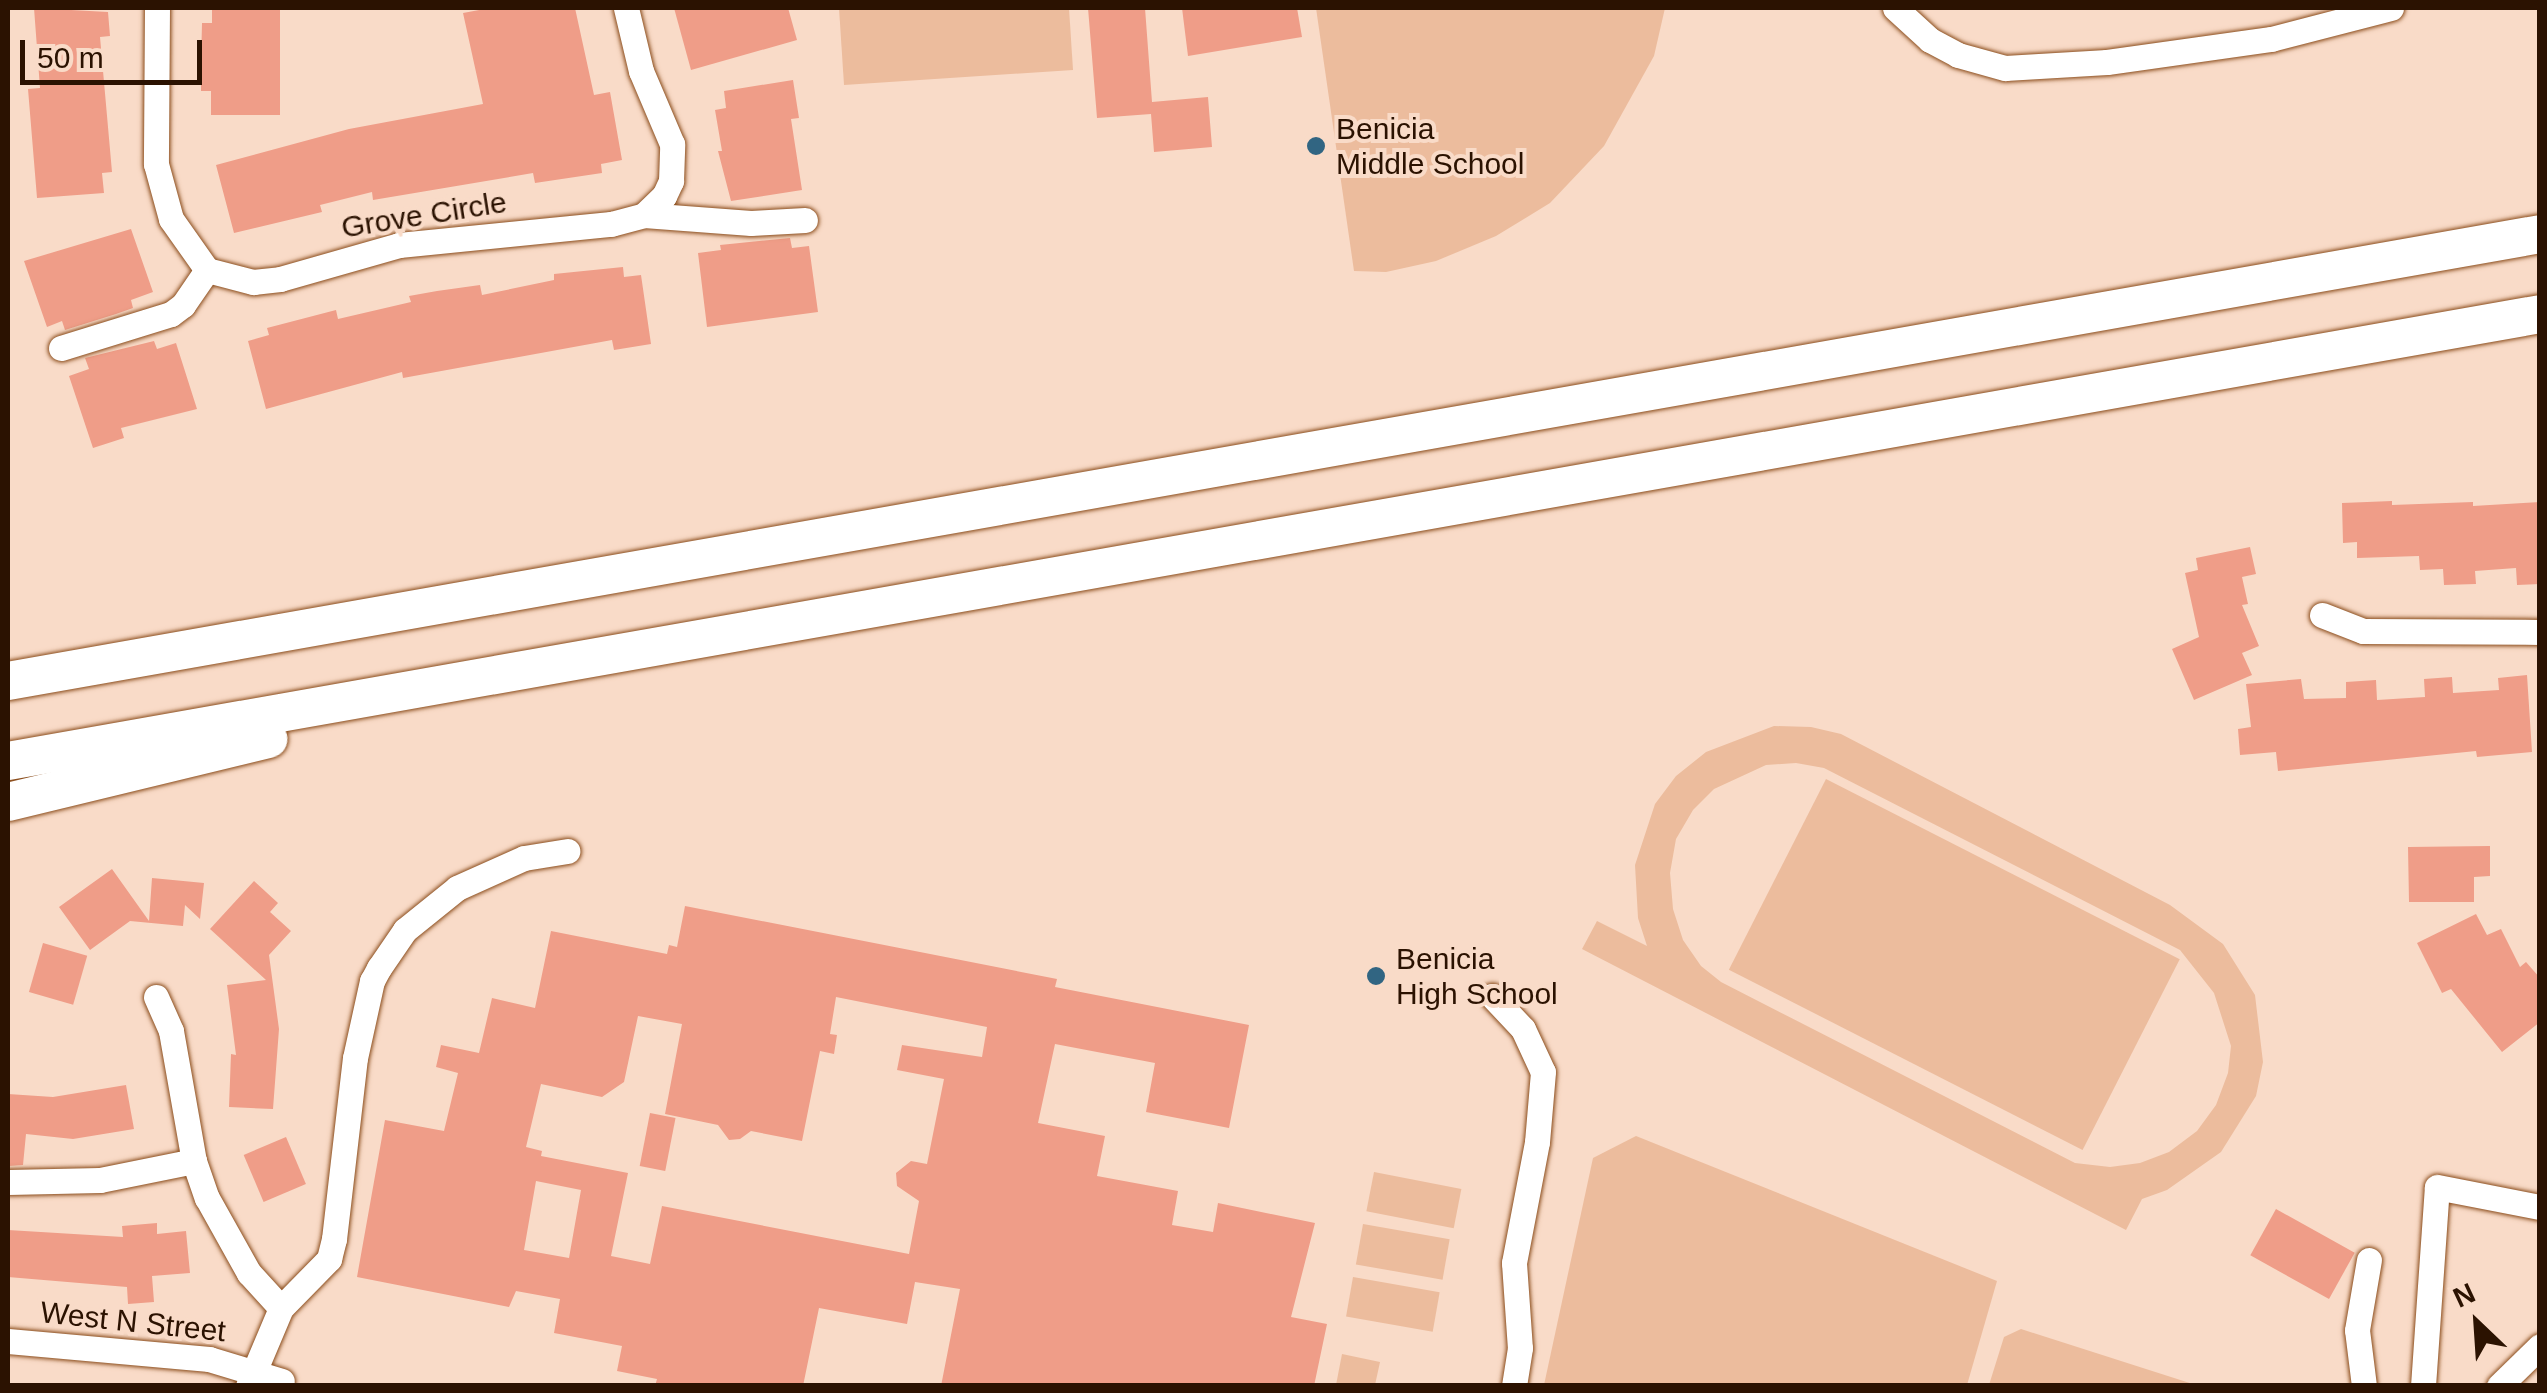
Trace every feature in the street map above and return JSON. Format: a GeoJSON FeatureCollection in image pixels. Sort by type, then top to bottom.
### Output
{"type":"FeatureCollection","features":[{"type":"Feature","properties":{"kind":"highway"},"geometry":{"type":"LineString","coordinates":[[8,681],[2540,234]]}},
{"type":"Feature","properties":{"kind":"highway"},"geometry":{"type":"LineString","coordinates":[[8,761],[2540,314]]}},
{"type":"Feature","properties":{"kind":"highway"},"geometry":{"type":"LineString","coordinates":[[2321,353],[2540,339]]}},
{"type":"Feature","properties":{"kind":"highway"},"geometry":{"type":"LineString","coordinates":[[8,802],[368,718],[556,664]]}},
{"type":"Feature","properties":{"kind":"street"},"geometry":{"type":"LineString","coordinates":[[61,348],[171,314],[207,270],[171,220],[156,164],[158,8]]}},
{"type":"Feature","properties":{"kind":"street"},"geometry":{"type":"LineString","coordinates":[[626,8],[641,72],[672,144],[671,181],[664,196],[644,215]]}},
{"type":"Feature","properties":{"kind":"street"},"geometry":{"type":"LineString","coordinates":[[1895,8],[1930,40],[1958,56],[2005,68],[2107,62],[2272,39],[2391,8]]}},
{"type":"Feature","properties":{"kind":"street","name":"Grove Circle"},"geometry":{"type":"LineString","coordinates":[[207,270],[229,279],[267,281],[399,246],[611,224],[644,215],[751,223],[804,220]]}},
{"type":"Feature","properties":{"kind":"street"},"geometry":{"type":"LineString","coordinates":[[2322,616],[2363,631],[2540,632]]}},
{"type":"Feature","properties":{"kind":"street"},"geometry":{"type":"LineString","coordinates":[[249,1378],[281,1308],[328,1259],[334,1240],[355,1058],[372,981],[379,968],[405,930],[457,888],[524,858],[567,852]]}},
{"type":"Feature","properties":{"kind":"street"},"geometry":{"type":"LineString","coordinates":[[156,996],[171,1031],[194,1161],[222,1231],[249,1273],[281,1308]]}},
{"type":"Feature","properties":{"kind":"street"},"geometry":{"type":"LineString","coordinates":[[1492,996],[1523,1028],[1543,1072],[1537,1142],[1514,1263],[1520,1348],[1514,1386]]}},
{"type":"Feature","properties":{"kind":"street"},"geometry":{"type":"LineString","coordinates":[[8,1182],[100,1180],[194,1161]]}},
{"type":"Feature","properties":{"kind":"street"},"geometry":{"type":"LineString","coordinates":[[2423,1386],[2437,1186],[2540,1207]]}},
{"type":"Feature","properties":{"kind":"street"},"geometry":{"type":"LineString","coordinates":[[2364,1386],[2357,1330],[2369,1260]]}},
{"type":"Feature","properties":{"kind":"street","name":"West N Street"},"geometry":{"type":"LineString","coordinates":[[8,1341],[209,1359],[249,1378],[282,1381]]}},
{"type":"Feature","properties":{"kind":"street"},"geometry":{"type":"LineString","coordinates":[[2498,1386],[2540,1346]]}},
{"type":"Feature","properties":{"kind":"street"},"geometry":{"type":"LineString","coordinates":[[2507,1386],[2540,1363]]}},
{"type":"Feature","properties":{"kind":"shaded area"},"geometry":{"type":"Polygon","coordinates":[[[839,8],[1069,8],[1073,70],[844,85],[839,8]]]}},
{"type":"Feature","properties":{"kind":"shaded area"},"geometry":{"type":"Polygon","coordinates":[[[1316,8],[1665,8],[1654,56],[1604,146],[1550,203],[1496,236],[1436,261],[1386,272],[1354,271],[1316,8]]]}},
{"type":"Feature","properties":{"kind":"shaded area"},"geometry":{"type":"Polygon","coordinates":[[[1774,726],[1811,727],[1841,734],[2170,905],[2223,944],[2255,995],[2263,1062],[2256,1096],[2221,1152],[2167,1190],[2142,1199],[2126,1230],[1582,949],[1597,921],[1647,946],[1638,918],[1635,865],[1655,804],[1676,776],[1706,752],[1774,726]],[[1796,763],[1766,765],[1714,789],[1693,810],[1676,839],[1670,873],[1673,909],[1683,940],[1701,966],[1721,982],[2075,1163],[2110,1167],[2140,1163],[2169,1152],[2197,1131],[2216,1105],[2228,1073],[2231,1046],[2214,993],[2180,950],[1824,768],[1796,763]]]}},
{"type":"Feature","properties":{"kind":"shaded area"},"geometry":{"type":"Polygon","coordinates":[[[1826,779],[2180,959],[2083,1150],[1729,970],[1826,779]]]}},
{"type":"Feature","properties":{"kind":"shaded area"},"geometry":{"type":"Polygon","coordinates":[[[1636,1136],[1997,1281],[1967,1385],[1544,1385],[1593,1158],[1636,1136]]]}},
{"type":"Feature","properties":{"kind":"shaded area"},"geometry":{"type":"Polygon","coordinates":[[[1374,1172],[1461,1189],[1454,1228],[1366,1211],[1374,1172]]]}},
{"type":"Feature","properties":{"kind":"shaded area"},"geometry":{"type":"Polygon","coordinates":[[[1363,1224],[1450,1239],[1443,1280],[1356,1264],[1363,1224]]]}},
{"type":"Feature","properties":{"kind":"shaded area"},"geometry":{"type":"Polygon","coordinates":[[[1353,1277],[1440,1292],[1433,1332],[1346,1316],[1353,1277]]]}},
{"type":"Feature","properties":{"kind":"shaded area"},"geometry":{"type":"Polygon","coordinates":[[[2021,1329],[2196,1385],[1989,1385],[2004,1337],[2021,1329]]]}},
{"type":"Feature","properties":{"kind":"shaded area"},"geometry":{"type":"Polygon","coordinates":[[[1342,1354],[1380,1362],[1375,1385],[1336,1385],[1342,1354]]]}},
{"type":"Feature","properties":{"kind":"building"},"geometry":{"type":"Polygon","coordinates":[[[34,8],[108,12],[110,36],[100,37],[112,172],[102,173],[104,193],[37,198],[28,89],[40,88],[34,8]]]}},
{"type":"Feature","properties":{"kind":"building"},"geometry":{"type":"Polygon","coordinates":[[[212,8],[280,8],[280,115],[211,115],[211,91],[201,91],[201,65],[202,23],[212,23],[212,8]]]}},
{"type":"Feature","properties":{"kind":"building"},"geometry":{"type":"Polygon","coordinates":[[[490,8],[575,8],[594,95],[610,92],[622,160],[601,164],[602,173],[535,183],[533,173],[373,200],[372,192],[320,205],[322,212],[234,233],[216,165],[349,129],[483,104],[463,13],[490,8]]]}},
{"type":"Feature","properties":{"kind":"building"},"geometry":{"type":"Polygon","coordinates":[[[674,8],[788,8],[797,40],[691,70],[674,8]]]}},
{"type":"Feature","properties":{"kind":"building"},"geometry":{"type":"Polygon","coordinates":[[[1088,8],[1145,8],[1152,102],[1208,97],[1212,147],[1154,152],[1151,114],[1097,118],[1088,8]]]}},
{"type":"Feature","properties":{"kind":"building"},"geometry":{"type":"Polygon","coordinates":[[[1182,8],[1297,8],[1302,37],[1188,56],[1182,8]]]}},
{"type":"Feature","properties":{"kind":"building"},"geometry":{"type":"Polygon","coordinates":[[[793,80],[799,118],[791,119],[802,190],[731,201],[718,151],[722,151],[715,110],[726,108],[724,91],[793,80]]]}},
{"type":"Feature","properties":{"kind":"building"},"geometry":{"type":"Polygon","coordinates":[[[131,229],[153,292],[131,300],[133,308],[116,314],[65,330],[62,321],[47,327],[24,261],[131,229]]]}},
{"type":"Feature","properties":{"kind":"building"},"geometry":{"type":"Polygon","coordinates":[[[790,238],[792,248],[809,246],[818,312],[707,327],[698,253],[721,250],[720,245],[790,238]]]}},
{"type":"Feature","properties":{"kind":"building"},"geometry":{"type":"Polygon","coordinates":[[[623,267],[624,277],[641,275],[651,344],[614,350],[612,340],[403,378],[402,372],[266,409],[248,341],[269,335],[267,328],[336,310],[338,319],[411,302],[409,296],[437,291],[480,285],[482,295],[554,280],[554,274],[623,267]]]}},
{"type":"Feature","properties":{"kind":"building"},"geometry":{"type":"Polygon","coordinates":[[[154,341],[157,349],[176,343],[197,409],[121,428],[124,438],[93,448],[69,376],[89,369],[85,358],[154,341]]]}},
{"type":"Feature","properties":{"kind":"building"},"geometry":{"type":"Polygon","coordinates":[[[2392,501],[2392,505],[2473,502],[2473,506],[2540,502],[2540,584],[2517,585],[2516,568],[2475,571],[2476,584],[2444,585],[2443,569],[2420,570],[2419,556],[2357,558],[2357,542],[2343,543],[2342,503],[2392,501]]]}},
{"type":"Feature","properties":{"kind":"building"},"geometry":{"type":"Polygon","coordinates":[[[2250,547],[2256,574],[2242,577],[2248,604],[2242,605],[2259,646],[2242,653],[2252,675],[2194,700],[2172,649],[2199,637],[2185,573],[2198,570],[2196,558],[2250,547]]]}},
{"type":"Feature","properties":{"kind":"building"},"geometry":{"type":"Polygon","coordinates":[[[2527,675],[2532,752],[2477,757],[2476,751],[2278,771],[2276,752],[2240,755],[2238,729],[2251,727],[2246,684],[2301,679],[2304,699],[2346,698],[2346,682],[2376,680],[2377,700],[2425,697],[2424,679],[2452,677],[2453,693],[2499,690],[2498,678],[2527,675]]]}},
{"type":"Feature","properties":{"kind":"building"},"geometry":{"type":"Polygon","coordinates":[[[2490,846],[2490,876],[2474,877],[2474,902],[2409,902],[2408,847],[2490,846]]]}},
{"type":"Feature","properties":{"kind":"building"},"geometry":{"type":"Polygon","coordinates":[[[112,869],[149,921],[152,878],[204,883],[200,919],[185,905],[183,926],[130,921],[90,950],[59,907],[112,869]]]}},
{"type":"Feature","properties":{"kind":"building"},"geometry":{"type":"Polygon","coordinates":[[[254,881],[278,903],[270,912],[291,931],[269,955],[279,1029],[273,1109],[229,1107],[231,1054],[236,1055],[227,985],[266,980],[210,929],[254,881]]]}},
{"type":"Feature","properties":{"kind":"building"},"geometry":{"type":"Polygon","coordinates":[[[685,906],[1057,979],[1055,987],[1249,1025],[1229,1128],[1146,1112],[1155,1063],[1055,1044],[1038,1123],[1105,1136],[1097,1176],[1178,1191],[1172,1225],[1213,1232],[1218,1203],[1315,1223],[1291,1317],[1327,1324],[1314,1386],[941,1386],[960,1289],[915,1282],[907,1324],[819,1308],[803,1386],[655,1386],[657,1379],[617,1371],[622,1346],[554,1333],[560,1299],[516,1291],[509,1307],[357,1277],[385,1120],[444,1131],[458,1073],[436,1067],[441,1045],[479,1053],[492,998],[535,1008],[551,931],[667,954],[669,945],[677,947],[685,906]],[[836,997],[830,1034],[837,1035],[834,1054],[820,1051],[802,1141],[751,1131],[740,1139],[729,1140],[718,1125],[665,1114],[682,1024],[638,1016],[624,1082],[602,1097],[541,1084],[526,1147],[542,1151],[541,1156],[628,1173],[611,1256],[650,1264],[662,1206],[909,1254],[919,1201],[897,1186],[896,1173],[911,1161],[927,1164],[944,1079],[897,1070],[902,1045],[982,1057],[987,1027],[836,997]],[[536,1181],[524,1250],[569,1258],[581,1190],[536,1181]]]}},
{"type":"Feature","properties":{"kind":"building"},"geometry":{"type":"Polygon","coordinates":[[[2476,914],[2487,935],[2501,929],[2520,967],[2526,962],[2540,978],[2540,1022],[2502,1052],[2451,989],[2442,993],[2417,943],[2476,914]]]}},
{"type":"Feature","properties":{"kind":"building"},"geometry":{"type":"Polygon","coordinates":[[[43,943],[87,956],[73,1005],[29,992],[43,943]]]}},
{"type":"Feature","properties":{"kind":"building"},"geometry":{"type":"Polygon","coordinates":[[[126,1085],[134,1129],[73,1139],[26,1134],[23,1165],[8,1166],[8,1094],[53,1097],[126,1085]]]}},
{"type":"Feature","properties":{"kind":"building"},"geometry":{"type":"Polygon","coordinates":[[[650,1113],[676,1118],[665,1171],[640,1166],[650,1113]]]}},
{"type":"Feature","properties":{"kind":"building"},"geometry":{"type":"Polygon","coordinates":[[[286,1137],[306,1184],[264,1202],[244,1155],[286,1137]]]}},
{"type":"Feature","properties":{"kind":"building"},"geometry":{"type":"Polygon","coordinates":[[[2276,1209],[2355,1253],[2329,1299],[2250,1255],[2276,1209]]]}},
{"type":"Feature","properties":{"kind":"building"},"geometry":{"type":"Polygon","coordinates":[[[157,1223],[157,1234],[186,1231],[190,1273],[152,1276],[154,1302],[128,1304],[127,1287],[8,1277],[8,1230],[123,1237],[122,1226],[157,1223]]]}},
{"type":"Feature","properties":{"kind":"place","name":"Benicia Middle School"},"geometry":{"type":"Point","coordinates":[1316,146]}},
{"type":"Feature","properties":{"kind":"place","name":"Benicia High School"},"geometry":{"type":"Point","coordinates":[1376,976]}}]}
